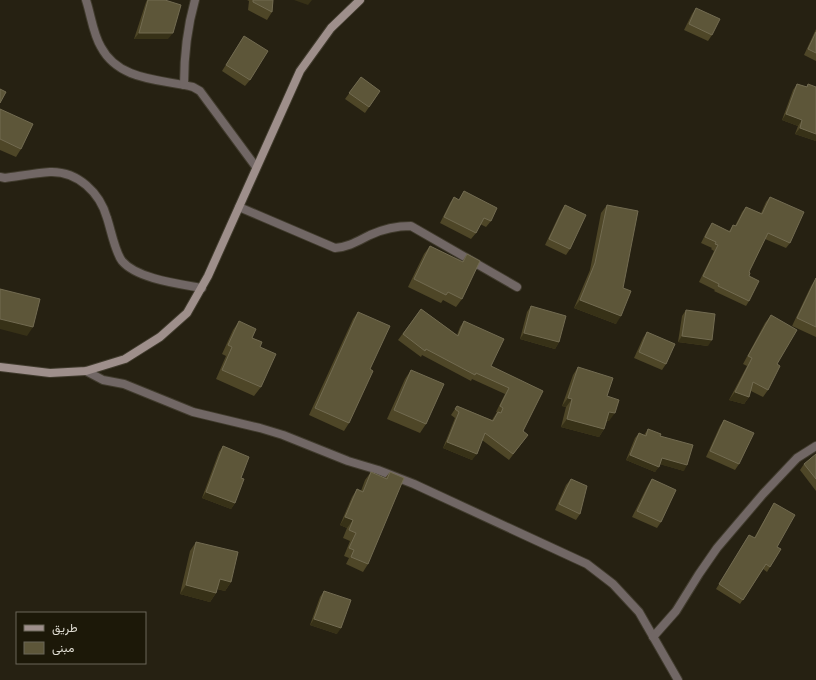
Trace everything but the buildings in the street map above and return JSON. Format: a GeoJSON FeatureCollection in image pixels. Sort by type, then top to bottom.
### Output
{"type":"FeatureCollection","features":[{"type":"Feature","properties":{"kind":"street"},"geometry":{"type":"LineString","coordinates":[[86,0],[100,47],[117,67],[127,74],[184,85],[200,91],[256,167]]}},
{"type":"Feature","properties":{"kind":"street"},"geometry":{"type":"LineString","coordinates":[[184,85],[184,57],[188,24],[194,0]]}},
{"type":"Feature","properties":{"kind":"street"},"geometry":{"type":"LineString","coordinates":[[0,367],[50,373],[86,371],[125,360],[160,337],[187,314],[202,288],[300,72],[331,28],[360,0]]}},
{"type":"Feature","properties":{"kind":"street"},"geometry":{"type":"LineString","coordinates":[[0,177],[5,178],[51,172],[79,180],[93,191],[103,205],[122,261],[144,274],[164,281],[202,288]]}},
{"type":"Feature","properties":{"kind":"street"},"geometry":{"type":"LineString","coordinates":[[239,207],[335,248],[345,248],[370,235],[394,226],[410,226],[517,287]]}},
{"type":"Feature","properties":{"kind":"street"},"geometry":{"type":"LineString","coordinates":[[86,371],[103,380],[124,384],[193,412],[283,435],[348,461],[378,470],[414,484],[566,553],[587,564],[613,584],[639,612],[678,680]]}},
{"type":"Feature","properties":{"kind":"street"},"geometry":{"type":"LineString","coordinates":[[653,637],[683,601],[699,574],[714,553],[762,494],[797,458],[816,446]]}}]}
